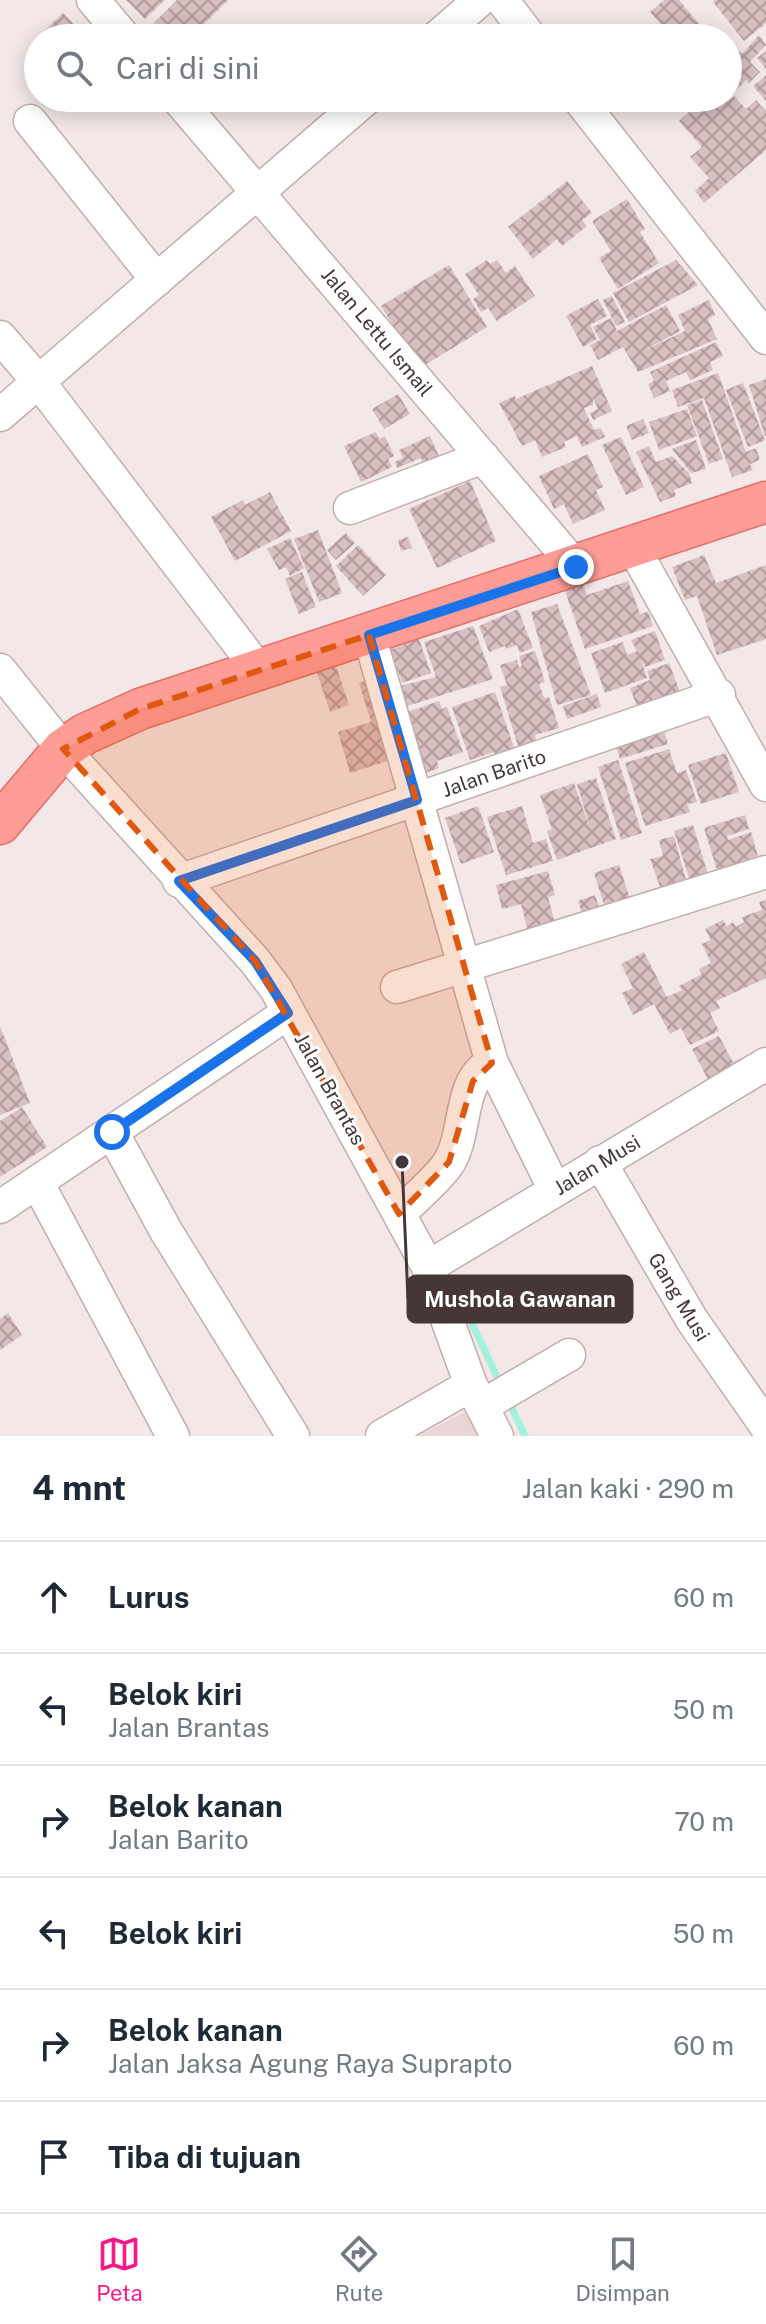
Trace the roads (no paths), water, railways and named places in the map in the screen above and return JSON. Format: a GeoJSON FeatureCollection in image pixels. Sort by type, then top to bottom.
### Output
{"type":"FeatureCollection","features":[{"type":"Feature","properties":{"kind":"main road"},"geometry":{"type":"LineString","coordinates":[[0,824],[63,749],[85,734],[140,709],[766,502]]}},
{"type":"Feature","properties":{"kind":"street"},"geometry":{"type":"LineString","coordinates":[[93,0],[113,24]]}},
{"type":"Feature","properties":{"kind":"street"},"geometry":{"type":"LineString","coordinates":[[452,24],[480,0]]}},
{"type":"Feature","properties":{"kind":"street"},"geometry":{"type":"LineString","coordinates":[[502,0],[520,24]]}},
{"type":"Feature","properties":{"kind":"street","name":"Jalan Lettu Ismail"},"geometry":{"type":"LineString","coordinates":[[189,112],[576,567]]}},
{"type":"Feature","properties":{"kind":"street"},"geometry":{"type":"LineString","coordinates":[[0,415],[351,112]]}},
{"type":"Feature","properties":{"kind":"street"},"geometry":{"type":"LineString","coordinates":[[589,112],[766,338]]}},
{"type":"Feature","properties":{"kind":"street"},"geometry":{"type":"LineString","coordinates":[[30,121],[157,280]]}},
{"type":"Feature","properties":{"kind":"street"},"geometry":{"type":"LineString","coordinates":[[0,337],[39,382],[258,669]]}},
{"type":"Feature","properties":{"kind":"street"},"geometry":{"type":"LineString","coordinates":[[350,508],[483,457]]}},
{"type":"Feature","properties":{"kind":"street"},"geometry":{"type":"LineString","coordinates":[[633,547],[719,695],[766,785]]}},
{"type":"Feature","properties":{"kind":"street"},"geometry":{"type":"LineString","coordinates":[[369,635],[492,1063],[555,1190]]}},
{"type":"Feature","properties":{"kind":"street","name":"Jalan Brantas"},"geometry":{"type":"LineString","coordinates":[[0,670],[63,749],[179,881],[255,961],[282,1001],[404,1208],[428,1267],[489,1396],[497,1436]]}},
{"type":"Feature","properties":{"kind":"street","name":"Jalan Barito"},"geometry":{"type":"LineString","coordinates":[[179,881],[719,695]]}},
{"type":"Feature","properties":{"kind":"street"},"geometry":{"type":"LineString","coordinates":[[397,987],[766,872]]}},
{"type":"Feature","properties":{"kind":"street"},"geometry":{"type":"LineString","coordinates":[[0,1207],[112,1132],[282,1001]]}},
{"type":"Feature","properties":{"kind":"street"},"geometry":{"type":"LineString","coordinates":[[404,1208],[438,1175],[456,1145],[475,1075],[492,1063]]}},
{"type":"Feature","properties":{"kind":"street","name":"Jalan Musi"},"geometry":{"type":"LineString","coordinates":[[428,1267],[766,1064]]}},
{"type":"Feature","properties":{"kind":"street"},"geometry":{"type":"LineString","coordinates":[[112,1132],[166,1231],[293,1436]]}},
{"type":"Feature","properties":{"kind":"street","name":"Gang Musi"},"geometry":{"type":"LineString","coordinates":[[600,1162],[692,1320],[766,1426]]}},
{"type":"Feature","properties":{"kind":"street"},"geometry":{"type":"LineString","coordinates":[[37,1182],[173,1436]]}},
{"type":"Feature","properties":{"kind":"street"},"geometry":{"type":"LineString","coordinates":[[382,1436],[489,1396],[569,1355]]}},
{"type":"Feature","properties":{"kind":"waterway"},"geometry":{"type":"LineString","coordinates":[[454,1285],[500,1383]]}},
{"type":"Feature","properties":{"kind":"waterway"},"geometry":{"type":"LineString","coordinates":[[509,1402],[525,1436]]}},
{"type":"Feature","properties":{"kind":"place","name":"Mushola Gawanan"},"geometry":{"type":"Point","coordinates":[402,1162]}}]}
